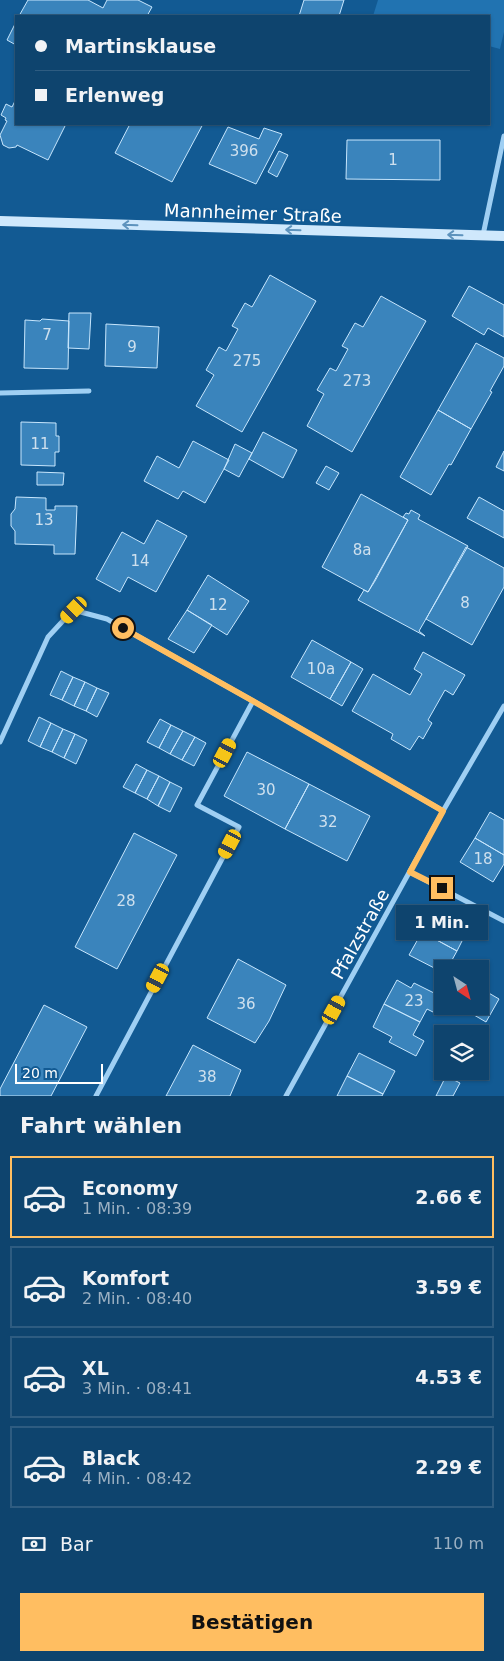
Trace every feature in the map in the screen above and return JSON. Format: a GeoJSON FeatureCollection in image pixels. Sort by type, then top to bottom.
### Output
{"type":"FeatureCollection","features":[{"type":"Feature","properties":{"kind":"street"},"geometry":{"type":"LineString","coordinates":[[483,236],[504,136]]}},
{"type":"Feature","properties":{"kind":"street","name":"Mannheimer Straße"},"geometry":{"type":"LineString","coordinates":[[0,221],[504,236]]}},
{"type":"Feature","properties":{"kind":"street"},"geometry":{"type":"LineString","coordinates":[[0,393],[89,391]]}},
{"type":"Feature","properties":{"kind":"street"},"geometry":{"type":"LineString","coordinates":[[0,742],[48,637],[74,610],[106,619],[253,701],[443,811]]}},
{"type":"Feature","properties":{"kind":"street"},"geometry":{"type":"LineString","coordinates":[[96,1096],[239,827],[197,805],[253,701]]}},
{"type":"Feature","properties":{"kind":"street","name":"Pfalzstraße"},"geometry":{"type":"LineString","coordinates":[[286,1096],[443,811],[504,706]]}},
{"type":"Feature","properties":{"kind":"street"},"geometry":{"type":"LineString","coordinates":[[410,872],[504,921]]}},
{"type":"Feature","properties":{"kind":"shaded area"},"geometry":{"type":"Polygon","coordinates":[[[378,0],[504,0],[504,32],[500,49],[490,46],[490,15],[373,15],[378,0]]]}},
{"type":"Feature","properties":{"kind":"building"},"geometry":{"type":"Polygon","coordinates":[[[28,0],[88,0],[103,8],[107,0],[138,0],[152,7],[148,15],[20,15],[28,0]]]}},
{"type":"Feature","properties":{"kind":"building"},"geometry":{"type":"Polygon","coordinates":[[[304,0],[344,0],[339,15],[299,15],[304,0]]]}},
{"type":"Feature","properties":{"kind":"building"},"geometry":{"type":"Polygon","coordinates":[[[15,24],[15,44],[7,40],[15,24]]]}},
{"type":"Feature","properties":{"kind":"building"},"geometry":{"type":"Polygon","coordinates":[[[15,101],[15,125],[65,126],[48,160],[17,145],[16,147],[9,148],[3,145],[0,135],[7,121],[1,115],[6,104],[12,107],[15,101]]]}},
{"type":"Feature","properties":{"kind":"building"},"geometry":{"type":"Polygon","coordinates":[[[129,125],[202,125],[172,182],[115,153],[129,125]]]}},
{"type":"Feature","properties":{"kind":"building"},"geometry":{"type":"Polygon","coordinates":[[[228,127],[259,139],[264,128],[282,134],[256,184],[209,164],[228,127]]]}},
{"type":"Feature","properties":{"kind":"building"},"geometry":{"type":"Polygon","coordinates":[[[347,140],[440,140],[440,180],[346,179],[347,140]]]}},
{"type":"Feature","properties":{"kind":"building"},"geometry":{"type":"Polygon","coordinates":[[[279,151],[288,155],[277,177],[268,172],[279,151]]]}},
{"type":"Feature","properties":{"kind":"building"},"geometry":{"type":"Polygon","coordinates":[[[270,275],[316,301],[242,432],[196,406],[214,375],[206,370],[219,347],[226,351],[238,329],[232,326],[245,303],[252,307],[270,275]]]}},
{"type":"Feature","properties":{"kind":"building"},"geometry":{"type":"Polygon","coordinates":[[[469,286],[504,305],[504,337],[488,328],[484,335],[452,316],[469,286]]]}},
{"type":"Feature","properties":{"kind":"building"},"geometry":{"type":"Polygon","coordinates":[[[381,296],[426,321],[352,452],[307,426],[324,394],[317,390],[330,368],[336,371],[348,349],[342,346],[355,323],[363,327],[381,296]]]}},
{"type":"Feature","properties":{"kind":"building"},"geometry":{"type":"Polygon","coordinates":[[[69,313],[91,313],[89,349],[68,348],[69,313]]]}},
{"type":"Feature","properties":{"kind":"building"},"geometry":{"type":"Polygon","coordinates":[[[42,319],[69,321],[68,369],[24,368],[25,320],[40,321],[42,319]]]}},
{"type":"Feature","properties":{"kind":"building"},"geometry":{"type":"Polygon","coordinates":[[[106,324],[159,327],[157,368],[105,366],[106,324]]]}},
{"type":"Feature","properties":{"kind":"building"},"geometry":{"type":"Polygon","coordinates":[[[476,343],[504,358],[504,366],[471,429],[438,410],[476,343]]]}},
{"type":"Feature","properties":{"kind":"building"},"geometry":{"type":"Polygon","coordinates":[[[438,410],[471,429],[451,465],[449,464],[431,495],[400,477],[438,410]]]}},
{"type":"Feature","properties":{"kind":"building"},"geometry":{"type":"Polygon","coordinates":[[[21,422],[56,423],[56,436],[59,436],[59,452],[55,452],[55,466],[21,465],[21,422]]]}},
{"type":"Feature","properties":{"kind":"building"},"geometry":{"type":"Polygon","coordinates":[[[263,432],[297,450],[283,478],[249,459],[263,432]]]}},
{"type":"Feature","properties":{"kind":"building"},"geometry":{"type":"Polygon","coordinates":[[[193,441],[229,460],[205,503],[183,491],[178,499],[144,481],[157,456],[179,468],[193,441]]]}},
{"type":"Feature","properties":{"kind":"building"},"geometry":{"type":"Polygon","coordinates":[[[235,444],[252,453],[239,477],[224,469],[235,444]]]}},
{"type":"Feature","properties":{"kind":"building"},"geometry":{"type":"Polygon","coordinates":[[[504,451],[504,471],[496,467],[504,451]]]}},
{"type":"Feature","properties":{"kind":"building"},"geometry":{"type":"Polygon","coordinates":[[[326,466],[339,473],[329,490],[316,483],[326,466]]]}},
{"type":"Feature","properties":{"kind":"building"},"geometry":{"type":"Polygon","coordinates":[[[37,472],[64,473],[63,485],[37,485],[37,472]]]}},
{"type":"Feature","properties":{"kind":"building"},"geometry":{"type":"Polygon","coordinates":[[[361,494],[408,520],[368,592],[322,567],[361,494]]]}},
{"type":"Feature","properties":{"kind":"building"},"geometry":{"type":"Polygon","coordinates":[[[16,497],[46,498],[46,510],[55,510],[55,506],[77,506],[75,554],[54,554],[54,545],[15,544],[15,531],[11,526],[11,514],[15,509],[16,497]]]}},
{"type":"Feature","properties":{"kind":"building"},"geometry":{"type":"Polygon","coordinates":[[[479,497],[504,511],[504,538],[467,518],[479,497]]]}},
{"type":"Feature","properties":{"kind":"building"},"geometry":{"type":"Polygon","coordinates":[[[411,510],[420,515],[418,519],[468,546],[419,631],[425,636],[358,600],[364,590],[368,592],[375,581],[408,520],[403,517],[406,513],[409,514],[411,510]]]}},
{"type":"Feature","properties":{"kind":"building"},"geometry":{"type":"Polygon","coordinates":[[[157,520],[187,536],[156,592],[128,577],[120,592],[96,579],[122,532],[144,544],[157,520]]]}},
{"type":"Feature","properties":{"kind":"building"},"geometry":{"type":"Polygon","coordinates":[[[466,547],[504,568],[504,587],[472,645],[426,619],[466,547]]]}},
{"type":"Feature","properties":{"kind":"building"},"geometry":{"type":"Polygon","coordinates":[[[208,575],[249,601],[227,635],[187,610],[208,575]]]}},
{"type":"Feature","properties":{"kind":"building"},"geometry":{"type":"Polygon","coordinates":[[[187,610],[212,625],[194,653],[168,639],[187,610]]]}},
{"type":"Feature","properties":{"kind":"building"},"geometry":{"type":"Polygon","coordinates":[[[312,640],[351,662],[330,699],[291,677],[312,640]]]}},
{"type":"Feature","properties":{"kind":"building"},"geometry":{"type":"Polygon","coordinates":[[[423,652],[465,675],[453,695],[445,690],[428,720],[432,723],[423,739],[419,736],[410,750],[391,739],[393,734],[352,711],[373,674],[410,695],[422,674],[414,669],[423,652]]]}},
{"type":"Feature","properties":{"kind":"building"},"geometry":{"type":"Polygon","coordinates":[[[351,662],[363,669],[342,706],[330,699],[351,662]]]}},
{"type":"Feature","properties":{"kind":"building"},"geometry":{"type":"Polygon","coordinates":[[[61,671],[73,677],[62,700],[50,695],[61,671]]]}},
{"type":"Feature","properties":{"kind":"building"},"geometry":{"type":"Polygon","coordinates":[[[73,677],[85,682],[74,706],[62,700],[73,677]]]}},
{"type":"Feature","properties":{"kind":"building"},"geometry":{"type":"Polygon","coordinates":[[[85,682],[97,688],[86,711],[74,706],[85,682]]]}},
{"type":"Feature","properties":{"kind":"building"},"geometry":{"type":"Polygon","coordinates":[[[97,688],[109,693],[97,717],[86,711],[97,688]]]}},
{"type":"Feature","properties":{"kind":"building"},"geometry":{"type":"Polygon","coordinates":[[[39,717],[51,723],[40,747],[28,741],[39,717]]]}},
{"type":"Feature","properties":{"kind":"building"},"geometry":{"type":"Polygon","coordinates":[[[160,719],[171,725],[159,748],[147,742],[160,719]]]}},
{"type":"Feature","properties":{"kind":"building"},"geometry":{"type":"Polygon","coordinates":[[[51,723],[63,729],[52,752],[40,747],[51,723]]]}},
{"type":"Feature","properties":{"kind":"building"},"geometry":{"type":"Polygon","coordinates":[[[171,725],[183,731],[170,754],[159,748],[171,725]]]}},
{"type":"Feature","properties":{"kind":"building"},"geometry":{"type":"Polygon","coordinates":[[[63,729],[75,734],[64,758],[52,752],[63,729]]]}},
{"type":"Feature","properties":{"kind":"building"},"geometry":{"type":"Polygon","coordinates":[[[183,731],[195,737],[182,760],[170,754],[183,731]]]}},
{"type":"Feature","properties":{"kind":"building"},"geometry":{"type":"Polygon","coordinates":[[[75,734],[87,740],[76,764],[64,758],[75,734]]]}},
{"type":"Feature","properties":{"kind":"building"},"geometry":{"type":"Polygon","coordinates":[[[195,737],[206,743],[194,766],[182,760],[195,737]]]}},
{"type":"Feature","properties":{"kind":"building"},"geometry":{"type":"Polygon","coordinates":[[[247,752],[309,784],[285,829],[224,796],[247,752]]]}},
{"type":"Feature","properties":{"kind":"building"},"geometry":{"type":"Polygon","coordinates":[[[136,764],[147,770],[135,793],[123,787],[136,764]]]}},
{"type":"Feature","properties":{"kind":"building"},"geometry":{"type":"Polygon","coordinates":[[[147,770],[159,776],[147,799],[135,793],[147,770]]]}},
{"type":"Feature","properties":{"kind":"building"},"geometry":{"type":"Polygon","coordinates":[[[159,776],[170,782],[158,806],[147,799],[159,776]]]}},
{"type":"Feature","properties":{"kind":"building"},"geometry":{"type":"Polygon","coordinates":[[[170,782],[182,788],[170,812],[158,806],[170,782]]]}},
{"type":"Feature","properties":{"kind":"building"},"geometry":{"type":"Polygon","coordinates":[[[309,784],[370,816],[347,861],[285,829],[309,784]]]}},
{"type":"Feature","properties":{"kind":"building"},"geometry":{"type":"Polygon","coordinates":[[[490,812],[504,820],[504,855],[475,838],[490,812]]]}},
{"type":"Feature","properties":{"kind":"building"},"geometry":{"type":"Polygon","coordinates":[[[134,833],[177,855],[117,969],[75,947],[134,833]]]}},
{"type":"Feature","properties":{"kind":"building"},"geometry":{"type":"Polygon","coordinates":[[[475,838],[504,855],[504,864],[493,882],[460,862],[475,838]]]}},
{"type":"Feature","properties":{"kind":"building"},"geometry":{"type":"Polygon","coordinates":[[[433,911],[468,929],[457,951],[422,932],[433,911]]]}},
{"type":"Feature","properties":{"kind":"building"},"geometry":{"type":"Polygon","coordinates":[[[422,932],[457,951],[452,960],[434,960],[434,968],[409,955],[422,932]]]}},
{"type":"Feature","properties":{"kind":"building"},"geometry":{"type":"Polygon","coordinates":[[[238,959],[286,985],[269,1021],[255,1043],[207,1018],[238,959]]]}},
{"type":"Feature","properties":{"kind":"building"},"geometry":{"type":"Polygon","coordinates":[[[397,980],[411,988],[414,983],[434,993],[434,1012],[427,1009],[420,1022],[384,1004],[397,980]]]}},
{"type":"Feature","properties":{"kind":"building"},"geometry":{"type":"Polygon","coordinates":[[[489,993],[499,999],[486,1022],[474,1015],[489,1015],[489,993]]]}},
{"type":"Feature","properties":{"kind":"building"},"geometry":{"type":"Polygon","coordinates":[[[384,1004],[420,1022],[413,1035],[424,1041],[416,1056],[389,1042],[392,1037],[373,1027],[384,1004]]]}},
{"type":"Feature","properties":{"kind":"building"},"geometry":{"type":"Polygon","coordinates":[[[44,1005],[87,1027],[51,1096],[0,1096],[0,1089],[44,1005]]]}},
{"type":"Feature","properties":{"kind":"building"},"geometry":{"type":"Polygon","coordinates":[[[193,1045],[241,1070],[230,1096],[166,1096],[193,1045]]]}},
{"type":"Feature","properties":{"kind":"building"},"geometry":{"type":"Polygon","coordinates":[[[359,1053],[395,1071],[383,1094],[347,1076],[359,1053]]]}},
{"type":"Feature","properties":{"kind":"building"},"geometry":{"type":"Polygon","coordinates":[[[347,1076],[383,1094],[382,1096],[337,1096],[347,1076]]]}},
{"type":"Feature","properties":{"kind":"building"},"geometry":{"type":"Polygon","coordinates":[[[444,1080],[454,1080],[460,1083],[453,1096],[436,1096],[444,1080]]]}},
{"type":"Feature","properties":{"kind":"route"},"geometry":{"type":"LineString","coordinates":[[123,628],[443,811],[410,872],[442,888]]}}]}
